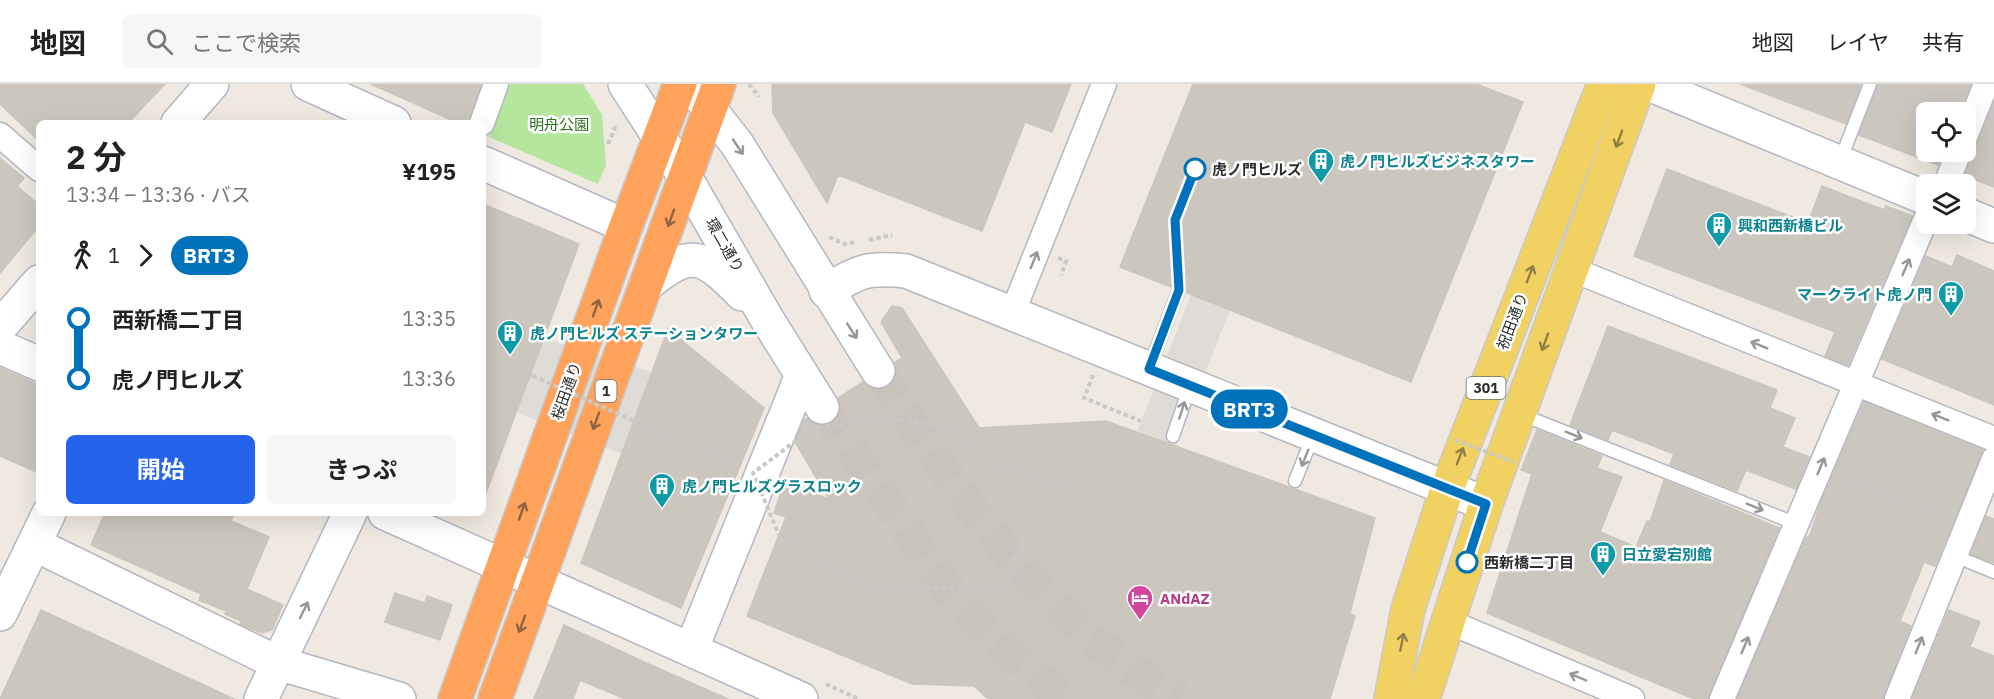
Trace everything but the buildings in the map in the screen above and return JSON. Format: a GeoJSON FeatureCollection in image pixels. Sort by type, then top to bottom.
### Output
{"type":"FeatureCollection","features":[{"type":"Feature","properties":{"kind":"highway","name":"桜田通り"},"geometry":{"type":"LineString","coordinates":[[455,699],[626,226],[680,84]]}},
{"type":"Feature","properties":{"kind":"highway","name":"1"},"geometry":{"type":"LineString","coordinates":[[495,699],[714,97]]}},
{"type":"Feature","properties":{"kind":"main road","name":"祝田通り"},"geometry":{"type":"LineString","coordinates":[[1390,699],[1408,609],[1447,489],[1604,84]]}},
{"type":"Feature","properties":{"kind":"main road","name":"301"},"geometry":{"type":"LineString","coordinates":[[1423,699],[1486,504],[1639,84]]}},
{"type":"Feature","properties":{"kind":"street"},"geometry":{"type":"LineString","coordinates":[[181,120],[212,84]]}},
{"type":"Feature","properties":{"kind":"street"},"geometry":{"type":"LineString","coordinates":[[483,120],[496,84]]}},
{"type":"Feature","properties":{"kind":"street","name":"環二通り"},"geometry":{"type":"LineString","coordinates":[[625,84],[685,177],[766,319],[822,408]]}},
{"type":"Feature","properties":{"kind":"street"},"geometry":{"type":"LineString","coordinates":[[690,84],[714,97],[737,144],[826,291],[878,371]]}},
{"type":"Feature","properties":{"kind":"street"},"geometry":{"type":"LineString","coordinates":[[1012,314],[1104,84]]}},
{"type":"Feature","properties":{"kind":"street"},"geometry":{"type":"LineString","coordinates":[[1649,84],[1916,194]]}},
{"type":"Feature","properties":{"kind":"street"},"geometry":{"type":"LineString","coordinates":[[1976,109],[1986,84]]}},
{"type":"Feature","properties":{"kind":"street"},"geometry":{"type":"LineString","coordinates":[[315,85],[388,120]]}},
{"type":"Feature","properties":{"kind":"street"},"geometry":{"type":"LineString","coordinates":[[0,135],[36,166]]}},
{"type":"Feature","properties":{"kind":"street"},"geometry":{"type":"LineString","coordinates":[[486,164],[626,226]]}},
{"type":"Feature","properties":{"kind":"street"},"geometry":{"type":"LineString","coordinates":[[1976,219],[1994,226]]}},
{"type":"Feature","properties":{"kind":"street"},"geometry":{"type":"LineString","coordinates":[[1722,699],[1920,234]]}},
{"type":"Feature","properties":{"kind":"street"},"geometry":{"type":"LineString","coordinates":[[645,286],[680,261],[706,262],[717,268],[766,319]]}},
{"type":"Feature","properties":{"kind":"street"},"geometry":{"type":"LineString","coordinates":[[826,291],[853,276],[876,268],[906,271],[1486,504]]}},
{"type":"Feature","properties":{"kind":"street"},"geometry":{"type":"LineString","coordinates":[[1571,269],[1994,439]]}},
{"type":"Feature","properties":{"kind":"street"},"geometry":{"type":"LineString","coordinates":[[0,327],[36,285]]}},
{"type":"Feature","properties":{"kind":"street"},"geometry":{"type":"LineString","coordinates":[[0,347],[36,363]]}},
{"type":"Feature","properties":{"kind":"street"},"geometry":{"type":"LineString","coordinates":[[691,650],[802,375]]}},
{"type":"Feature","properties":{"kind":"street"},"geometry":{"type":"LineString","coordinates":[[1897,699],[1994,459]]}},
{"type":"Feature","properties":{"kind":"street"},"geometry":{"type":"LineString","coordinates":[[0,614],[48,516]]}},
{"type":"Feature","properties":{"kind":"street"},"geometry":{"type":"LineString","coordinates":[[261,699],[349,516]]}},
{"type":"Feature","properties":{"kind":"street"},"geometry":{"type":"LineString","coordinates":[[392,516],[792,697]]}},
{"type":"Feature","properties":{"kind":"street"},"geometry":{"type":"LineString","coordinates":[[34,544],[278,663],[399,699]]}},
{"type":"Feature","properties":{"kind":"street"},"geometry":{"type":"LineString","coordinates":[[1447,621],[1604,694],[1632,699]]}},
{"type":"Feature","properties":{"kind":"lane"},"geometry":{"type":"LineString","coordinates":[[1840,163],[1870,84]]}},
{"type":"Feature","properties":{"kind":"lane"},"geometry":{"type":"LineString","coordinates":[[1149,369],[1179,290]]}},
{"type":"Feature","properties":{"kind":"lane"},"geometry":{"type":"LineString","coordinates":[[1173,436],[1190,385]]}},
{"type":"Feature","properties":{"kind":"lane"},"geometry":{"type":"LineString","coordinates":[[1519,414],[1797,524]]}},
{"type":"Feature","properties":{"kind":"lane"},"geometry":{"type":"LineString","coordinates":[[1295,482],[1314,435]]}},
{"type":"Feature","properties":{"kind":"lane"},"geometry":{"type":"LineString","coordinates":[[1955,556],[1994,572]]}},
{"type":"Feature","properties":{"kind":"path"},"geometry":{"type":"LineString","coordinates":[[749,84],[759,96]]}},
{"type":"Feature","properties":{"kind":"path"},"geometry":{"type":"LineString","coordinates":[[608,144],[618,123]]}},
{"type":"Feature","properties":{"kind":"path"},"geometry":{"type":"LineString","coordinates":[[824,229],[829,238],[844,244],[892,235]]}},
{"type":"Feature","properties":{"kind":"path"},"geometry":{"type":"LineString","coordinates":[[1094,374],[1084,398],[1141,421]]}},
{"type":"Feature","properties":{"kind":"path"},"geometry":{"type":"LineString","coordinates":[[532,376],[753,473],[779,535],[871,590],[1006,586],[1048,481]]}},
{"type":"Feature","properties":{"kind":"path"},"geometry":{"type":"LineString","coordinates":[[753,473],[813,428],[896,419],[947,427],[990,463],[1081,490]]}},
{"type":"Feature","properties":{"kind":"path"},"geometry":{"type":"LineString","coordinates":[[1455,440],[1514,462]]}},
{"type":"Feature","properties":{"kind":"path"},"geometry":{"type":"LineString","coordinates":[[1820,470],[1967,526]]}},
{"type":"Feature","properties":{"kind":"green space","name":"明舟公園"},"geometry":{"type":"Polygon","coordinates":[[[509,84],[583,84],[602,115],[606,165],[598,184],[489,137],[509,84]]]}},
{"type":"Feature","properties":{"kind":"shaded area"},"geometry":{"type":"Polygon","coordinates":[[[1191,295],[1230,310],[1175,448],[1137,432],[1191,295]]]}},
{"type":"Feature","properties":{"kind":"shaded area"},"geometry":{"type":"Polygon","coordinates":[[[544,338],[652,372],[622,454],[517,412],[544,338]]]}},
{"type":"Feature","properties":{"kind":"tunnel"},"geometry":{"type":"LineString","coordinates":[[878,371],[949,478],[1029,577],[1058,608],[1100,646],[1180,699]]}},
{"type":"Feature","properties":{"kind":"tunnel"},"geometry":{"type":"LineString","coordinates":[[822,407],[945,585],[1007,652],[1064,699]]}},
{"type":"Feature","properties":{"kind":"bus line","name":"BRT3"},"geometry":{"type":"LineString","coordinates":[[1195,169],[1175,220],[1179,290],[1149,369],[1486,504],[1467,562]]}},
{"type":"Feature","properties":{"kind":"place","name":"虎ノ門ヒルズ"},"geometry":{"type":"Point","coordinates":[1195,169]}},
{"type":"Feature","properties":{"kind":"place","name":"虎ノ門ヒルズビジネスタワー"},"geometry":{"type":"Point","coordinates":[1321,184]}},
{"type":"Feature","properties":{"kind":"place","name":"興和西新橋ビル"},"geometry":{"type":"Point","coordinates":[1719,248]}},
{"type":"Feature","properties":{"kind":"place","name":"マークライト虎ノ門"},"geometry":{"type":"Point","coordinates":[1951,317]}},
{"type":"Feature","properties":{"kind":"place","name":"虎ノ門ヒルズ ステーションタワー"},"geometry":{"type":"Point","coordinates":[510,356]}},
{"type":"Feature","properties":{"kind":"place","name":"虎ノ門ヒルズグラスロック"},"geometry":{"type":"Point","coordinates":[662,509]}},
{"type":"Feature","properties":{"kind":"place","name":"西新橋二丁目"},"geometry":{"type":"Point","coordinates":[1467,562]}},
{"type":"Feature","properties":{"kind":"place","name":"日立愛宕別館"},"geometry":{"type":"Point","coordinates":[1603,577]}},
{"type":"Feature","properties":{"kind":"place","name":"ANdAZ"},"geometry":{"type":"Point","coordinates":[1140,621]}}]}
